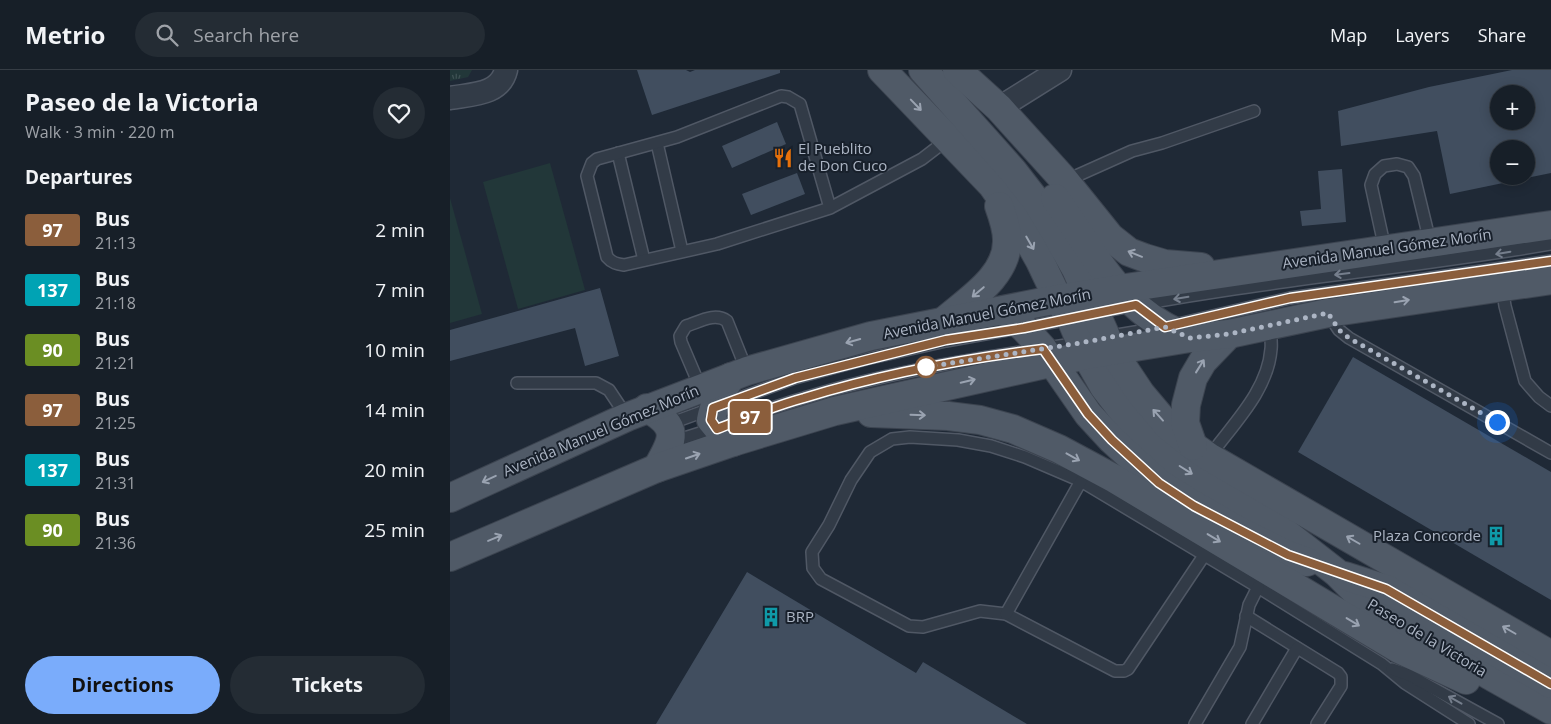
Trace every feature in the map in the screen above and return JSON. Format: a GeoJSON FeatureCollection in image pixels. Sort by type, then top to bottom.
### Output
{"type":"FeatureCollection","features":[{"type":"Feature","properties":{"kind":"main road"},"geometry":{"type":"LineString","coordinates":[[882,70],[992,185],[1018,222],[1040,261],[1088,327],[1168,426],[1201,451],[1551,654]]}},
{"type":"Feature","properties":{"kind":"main road"},"geometry":{"type":"LineString","coordinates":[[923,70],[1013,171],[1037,202],[1055,232],[1088,327],[1104,387],[1128,418],[1150,442],[1176,463],[1282,530],[1337,573]]}},
{"type":"Feature","properties":{"kind":"main road"},"geometry":{"type":"LineString","coordinates":[[934,70],[959,91],[1006,138],[1046,185],[1090,252],[1127,297],[1165,327],[1190,338]]}},
{"type":"Feature","properties":{"kind":"main road"},"geometry":{"type":"LineString","coordinates":[[956,70],[1000,108],[1065,181],[1110,237],[1129,252],[1164,264],[1252,269]]}},
{"type":"Feature","properties":{"kind":"main road"},"geometry":{"type":"LineString","coordinates":[[942,322],[985,286],[996,273],[1004,258],[1007,242],[1006,226],[992,185]]}},
{"type":"Feature","properties":{"kind":"main road","name":"Avenida Manuel Gómez Morín"},"geometry":{"type":"LineString","coordinates":[[450,498],[653,423],[716,417],[835,411],[1018,370],[1049,356],[1127,297],[1252,269],[1551,225]]}},
{"type":"Feature","properties":{"kind":"main road","name":"Avenida Manuel Gómez Morín"},"geometry":{"type":"LineString","coordinates":[[450,557],[657,468],[716,417],[739,374],[871,336],[942,322],[1014,319],[1190,338],[1229,334],[1328,313],[1551,280]]}},
{"type":"Feature","properties":{"kind":"main road"},"geometry":{"type":"LineString","coordinates":[[1014,319],[1049,356],[1094,420],[1112,440],[1159,483],[1194,506],[1288,555],[1386,589],[1545,698]]}},
{"type":"Feature","properties":{"kind":"main road"},"geometry":{"type":"LineString","coordinates":[[1201,451],[1185,423],[1186,404],[1192,378],[1203,361],[1229,334]]}},
{"type":"Feature","properties":{"kind":"main road"},"geometry":{"type":"LineString","coordinates":[[835,411],[948,416],[980,420],[1013,429],[1059,449],[1115,479],[1399,649],[1479,686],[1499,692],[1545,698]]}},
{"type":"Feature","properties":{"kind":"main road"},"geometry":{"type":"LineString","coordinates":[[653,423],[668,450],[657,468]]}},
{"type":"Feature","properties":{"kind":"street"},"geometry":{"type":"LineString","coordinates":[[450,98],[491,90],[499,85],[506,70]]}},
{"type":"Feature","properties":{"kind":"street"},"geometry":{"type":"LineString","coordinates":[[1000,108],[1060,70]]}},
{"type":"Feature","properties":{"kind":"lane"},"geometry":{"type":"LineString","coordinates":[[830,208],[800,104],[781,96],[657,143],[597,159],[592,163],[587,176],[607,257],[616,264],[624,265],[717,244],[830,208],[922,159],[948,139]]}},
{"type":"Feature","properties":{"kind":"lane"},"geometry":{"type":"LineString","coordinates":[[1065,181],[1132,151],[1162,143],[1254,111]]}},
{"type":"Feature","properties":{"kind":"lane"},"geometry":{"type":"LineString","coordinates":[[657,143],[682,252]]}},
{"type":"Feature","properties":{"kind":"lane"},"geometry":{"type":"LineString","coordinates":[[618,153],[644,260]]}},
{"type":"Feature","properties":{"kind":"lane"},"geometry":{"type":"LineString","coordinates":[[1385,250],[1371,185],[1375,174],[1384,166],[1397,164],[1408,168],[1414,176],[1430,242]]}},
{"type":"Feature","properties":{"kind":"lane"},"geometry":{"type":"LineString","coordinates":[[1127,297],[1304,279],[1470,258],[1551,244]]}},
{"type":"Feature","properties":{"kind":"lane"},"geometry":{"type":"LineString","coordinates":[[1088,327],[1165,327],[1290,298],[1551,261]]}},
{"type":"Feature","properties":{"kind":"lane"},"geometry":{"type":"LineString","coordinates":[[1502,286],[1505,306],[1525,381],[1539,397],[1551,406]]}},
{"type":"Feature","properties":{"kind":"lane"},"geometry":{"type":"LineString","coordinates":[[1328,313],[1339,330],[1349,338],[1551,453]]}},
{"type":"Feature","properties":{"kind":"lane"},"geometry":{"type":"LineString","coordinates":[[716,417],[680,342],[680,336],[686,326],[717,316],[727,321],[739,374]]}},
{"type":"Feature","properties":{"kind":"lane"},"geometry":{"type":"LineString","coordinates":[[716,417],[795,378],[946,340],[1014,319]]}},
{"type":"Feature","properties":{"kind":"lane"},"geometry":{"type":"LineString","coordinates":[[1201,451],[1251,400],[1265,376],[1271,350],[1270,326]]}},
{"type":"Feature","properties":{"kind":"lane"},"geometry":{"type":"LineString","coordinates":[[517,383],[596,383],[609,390],[653,423],[716,417],[926,368],[1049,356]]}},
{"type":"Feature","properties":{"kind":"lane"},"geometry":{"type":"LineString","coordinates":[[1205,554],[1128,669],[1116,671],[1006,614],[980,611],[923,628],[909,626],[821,579],[813,568],[812,552],[829,526],[851,480],[870,452],[892,439],[910,437],[958,440],[991,446],[1024,457],[1081,481],[1205,554],[1382,664],[1405,683],[1470,724]]}},
{"type":"Feature","properties":{"kind":"lane"},"geometry":{"type":"LineString","coordinates":[[1006,614],[1081,481]]}},
{"type":"Feature","properties":{"kind":"lane"},"geometry":{"type":"LineString","coordinates":[[1195,724],[1240,647],[1248,605],[1258,587]]}},
{"type":"Feature","properties":{"kind":"lane"},"geometry":{"type":"LineString","coordinates":[[1246,616],[1338,673],[1341,677],[1340,686],[1317,724]]}},
{"type":"Feature","properties":{"kind":"lane"},"geometry":{"type":"LineString","coordinates":[[1252,724],[1297,648]]}},
{"type":"Feature","properties":{"kind":"lane"},"geometry":{"type":"LineString","coordinates":[[1382,664],[1409,675],[1498,724]]}},
{"type":"Feature","properties":{"kind":"green space"},"geometry":{"type":"Polygon","coordinates":[[[450,70],[472,70],[468,77],[450,81],[450,70]]]}},
{"type":"Feature","properties":{"kind":"green space"},"geometry":{"type":"Polygon","coordinates":[[[550,163],[585,290],[518,309],[483,182],[550,163]]]}},
{"type":"Feature","properties":{"kind":"green space"},"geometry":{"type":"Polygon","coordinates":[[[450,198],[482,314],[450,323],[450,198]]]}},
{"type":"Feature","properties":{"kind":"building"},"geometry":{"type":"Polygon","coordinates":[[[637,70],[686,70],[690,72],[695,70],[780,70],[780,73],[652,115],[637,70]]]}},
{"type":"Feature","properties":{"kind":"building"},"geometry":{"type":"Polygon","coordinates":[[[1512,70],[1551,70],[1551,173],[1535,176],[1535,140],[1490,140],[1490,185],[1493,185],[1450,194],[1437,131],[1341,146],[1338,111],[1429,87],[1512,70]]]}},
{"type":"Feature","properties":{"kind":"building"},"geometry":{"type":"Polygon","coordinates":[[[777,122],[786,144],[732,168],[722,146],[777,122]]]}},
{"type":"Feature","properties":{"kind":"building"},"geometry":{"type":"Polygon","coordinates":[[[1342,169],[1346,222],[1302,226],[1300,211],[1321,209],[1318,171],[1342,169]]]}},
{"type":"Feature","properties":{"kind":"building"},"geometry":{"type":"Polygon","coordinates":[[[797,173],[805,194],[751,215],[742,194],[797,173]]]}},
{"type":"Feature","properties":{"kind":"building"},"geometry":{"type":"Polygon","coordinates":[[[600,288],[619,356],[585,366],[575,328],[450,361],[450,330],[600,288]]]}},
{"type":"Feature","properties":{"kind":"building","name":"Plaza Concorde"},"geometry":{"type":"Polygon","coordinates":[[[1353,357],[1551,472],[1551,600],[1298,452],[1353,357]]]}},
{"type":"Feature","properties":{"kind":"building","name":"BRP"},"geometry":{"type":"Polygon","coordinates":[[[747,572],[916,673],[923,662],[1027,724],[656,724],[747,572]]]}},
{"type":"Feature","properties":{"kind":"bus line","name":"97"},"geometry":{"type":"LineString","coordinates":[[1551,261],[1290,298],[1165,327],[1136,305],[1024,328],[946,340],[795,378],[713,408],[711,420],[717,429],[770,409],[828,391],[926,368],[1013,352],[1043,349],[1088,414],[1112,440],[1159,483],[1194,506],[1288,555],[1386,589],[1551,684]]}},
{"type":"Feature","properties":{"kind":"place","name":"El Pueblito de Don Cuco"},"geometry":{"type":"Point","coordinates":[783,158]}},
{"type":"Feature","properties":{"kind":"place","name":"Plaza Concorde"},"geometry":{"type":"Point","coordinates":[1496,536]}},
{"type":"Feature","properties":{"kind":"place","name":"BRP"},"geometry":{"type":"Point","coordinates":[771,617]}},
{"type":"Feature","properties":{"kind":"route"},"geometry":{"type":"LineString","coordinates":[[926,367],[1080,343],[1165,327],[1190,338],[1229,334],[1328,313],[1339,330],[1349,338],[1497,422]]}}]}
